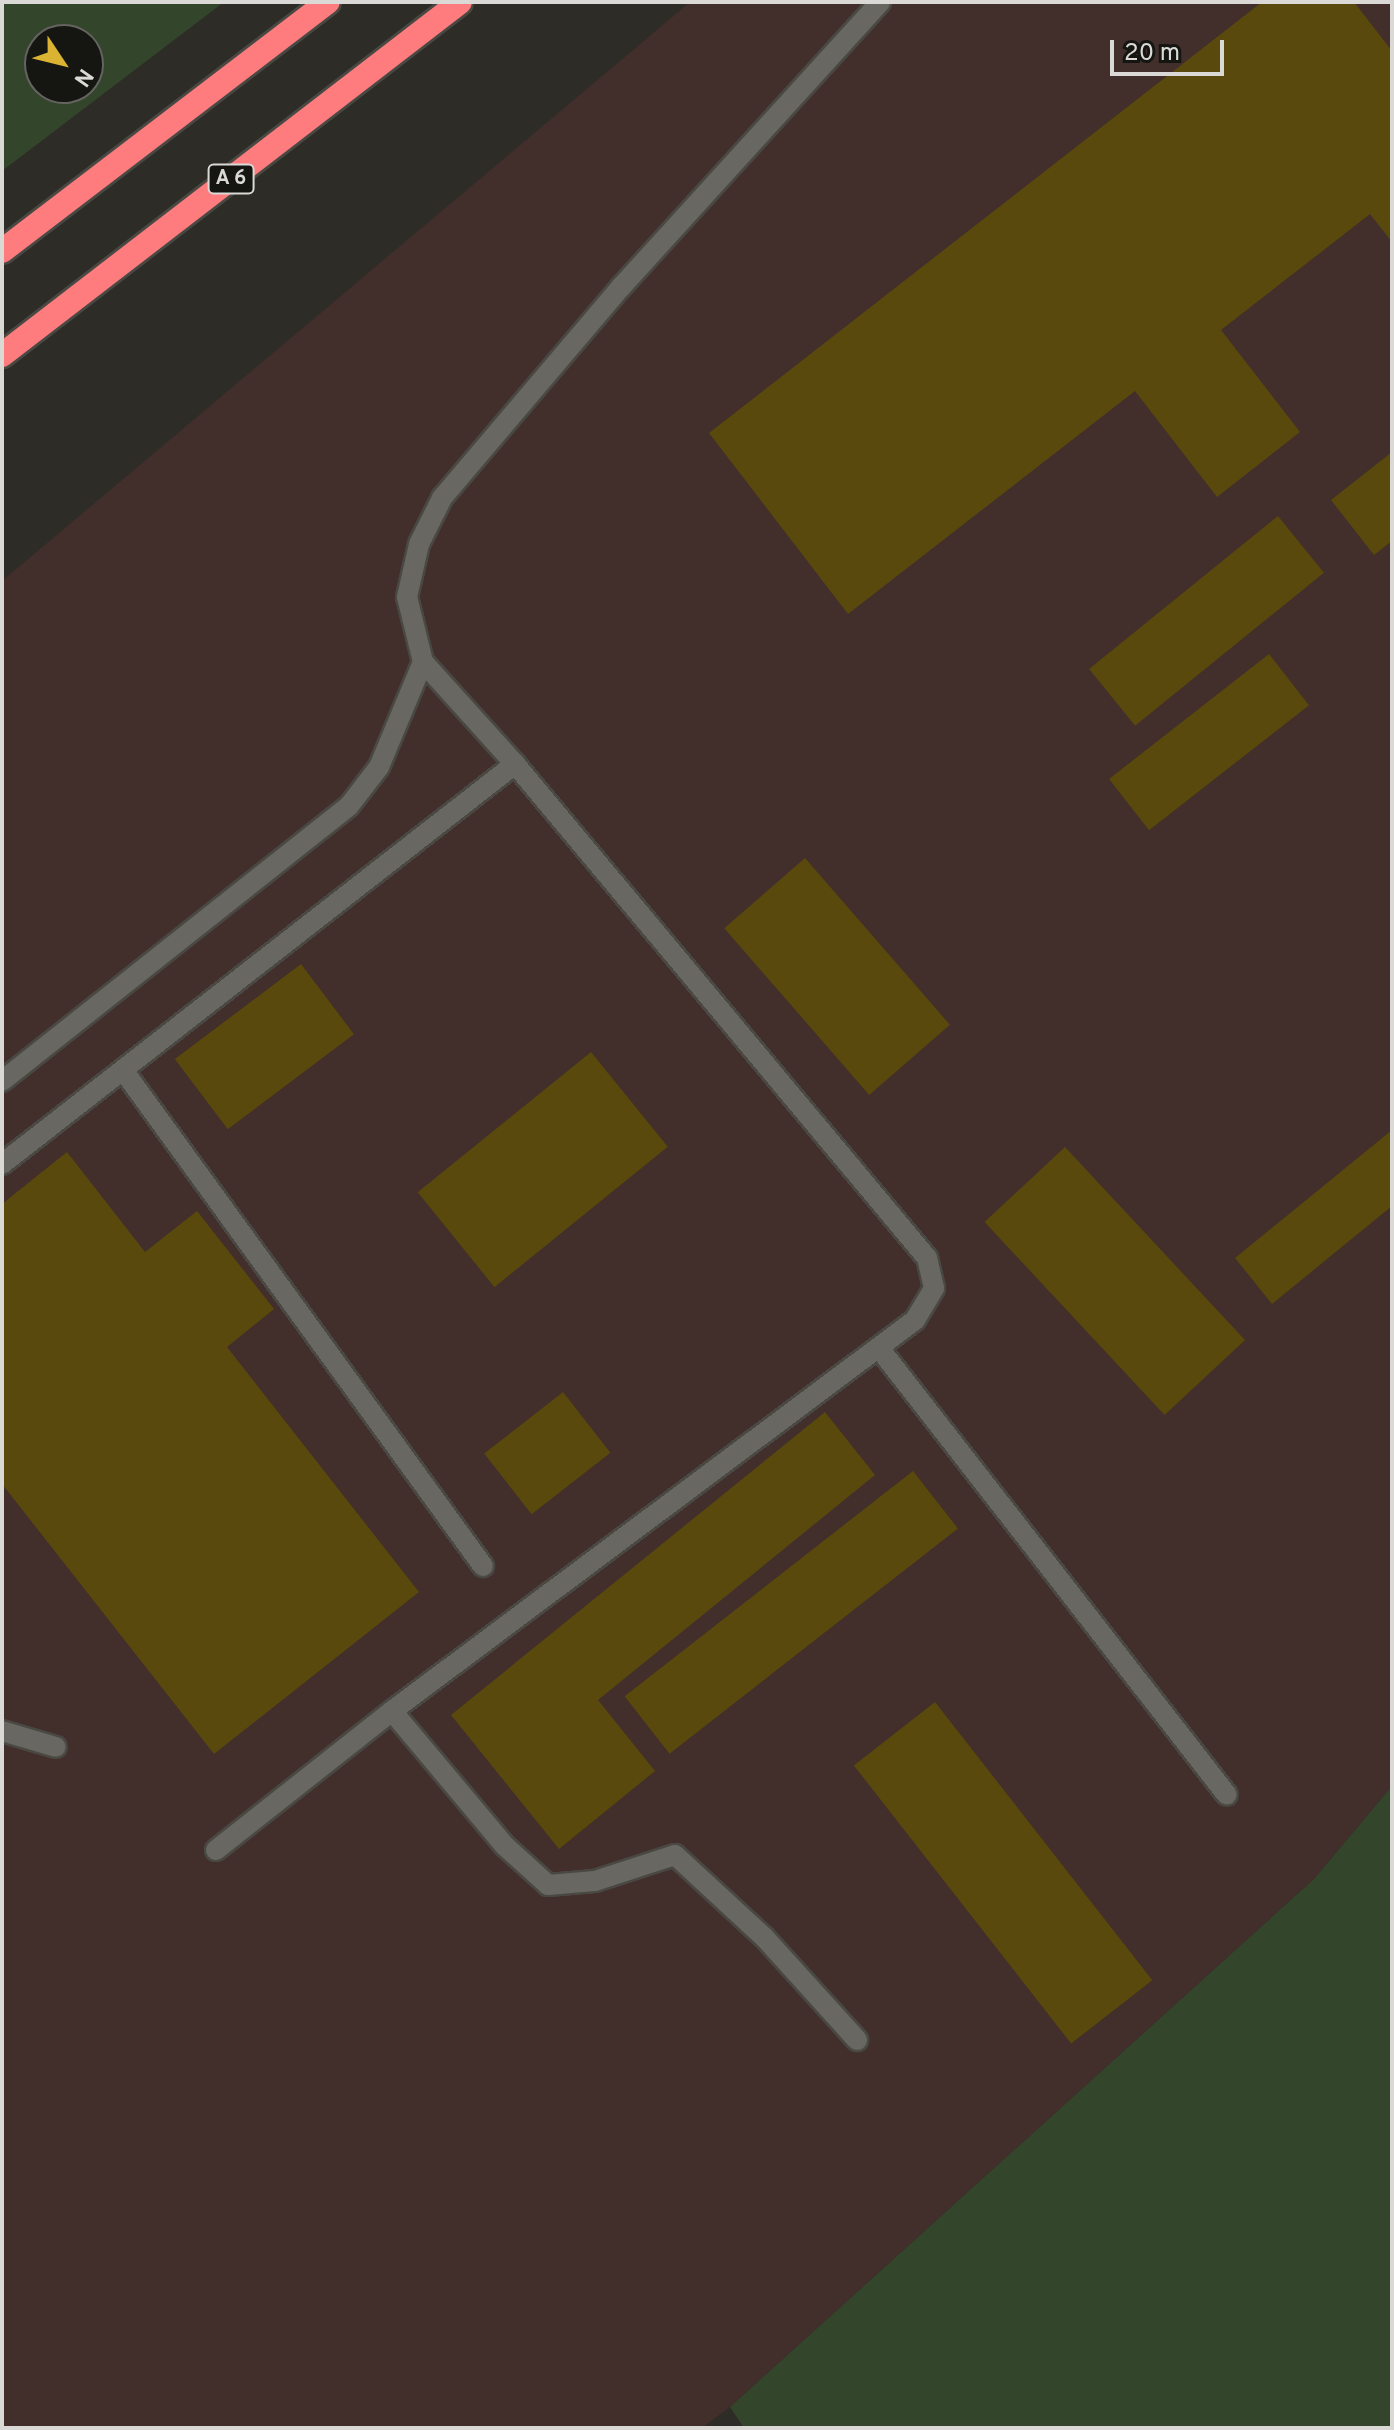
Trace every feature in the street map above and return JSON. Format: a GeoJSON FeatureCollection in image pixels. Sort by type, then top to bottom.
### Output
{"type":"FeatureCollection","features":[{"type":"Feature","properties":{"kind":"highway"},"geometry":{"type":"LineString","coordinates":[[2,251],[328,2]]}},
{"type":"Feature","properties":{"kind":"highway","name":"A 6"},"geometry":{"type":"LineString","coordinates":[[2,355],[460,2]]}},
{"type":"Feature","properties":{"kind":"street"},"geometry":{"type":"LineString","coordinates":[[216,1850],[392,1711],[915,1320],[934,1288],[927,1258],[515,764],[423,662],[407,597],[419,544],[442,498],[621,287],[880,2]]}},
{"type":"Feature","properties":{"kind":"street"},"geometry":{"type":"LineString","coordinates":[[2,1081],[349,806],[379,767],[423,662]]}},
{"type":"Feature","properties":{"kind":"street"},"geometry":{"type":"LineString","coordinates":[[2,1164],[515,764]]}},
{"type":"Feature","properties":{"kind":"street"},"geometry":{"type":"LineString","coordinates":[[123,1070],[483,1566]]}},
{"type":"Feature","properties":{"kind":"street"},"geometry":{"type":"LineString","coordinates":[[879,1348],[1227,1795]]}},
{"type":"Feature","properties":{"kind":"street"},"geometry":{"type":"LineString","coordinates":[[392,1711],[505,1846],[548,1885],[595,1881],[675,1855],[764,1937],[857,2040]]}},
{"type":"Feature","properties":{"kind":"street"},"geometry":{"type":"LineString","coordinates":[[2,1731],[56,1747]]}},
{"type":"Feature","properties":{"kind":"shaded area"},"geometry":{"type":"Polygon","coordinates":[[[690,2],[1392,2],[1392,1786],[1314,1879],[730,2407],[702,2428],[2,2428],[2,581],[690,2]]]}},
{"type":"Feature","properties":{"kind":"green space"},"geometry":{"type":"Polygon","coordinates":[[[2,2],[224,2],[104,93],[104,24],[24,24],[24,104],[90,104],[2,171],[2,2]]]}},
{"type":"Feature","properties":{"kind":"green space"},"geometry":{"type":"Polygon","coordinates":[[[1392,1786],[1392,2428],[744,2428],[730,2407],[1314,1879],[1392,1786]]]}},
{"type":"Feature","properties":{"kind":"building"},"geometry":{"type":"Polygon","coordinates":[[[1262,2],[1354,2],[1392,51],[1392,242],[1370,214],[1221,330],[1300,432],[1217,497],[1135,391],[848,614],[709,433],[1262,2]]]}},
{"type":"Feature","properties":{"kind":"building"},"geometry":{"type":"Polygon","coordinates":[[[1392,452],[1392,541],[1374,555],[1331,500],[1392,452]]]}},
{"type":"Feature","properties":{"kind":"building"},"geometry":{"type":"Polygon","coordinates":[[[1278,516],[1324,573],[1135,726],[1089,669],[1278,516]]]}},
{"type":"Feature","properties":{"kind":"building"},"geometry":{"type":"Polygon","coordinates":[[[1269,654],[1309,705],[1149,830],[1109,779],[1269,654]]]}},
{"type":"Feature","properties":{"kind":"building"},"geometry":{"type":"Polygon","coordinates":[[[805,858],[950,1025],[869,1095],[724,928],[805,858]]]}},
{"type":"Feature","properties":{"kind":"building"},"geometry":{"type":"Polygon","coordinates":[[[301,964],[354,1034],[228,1129],[175,1059],[301,964]]]}},
{"type":"Feature","properties":{"kind":"building"},"geometry":{"type":"Polygon","coordinates":[[[591,1052],[668,1147],[494,1287],[418,1192],[591,1052]]]}},
{"type":"Feature","properties":{"kind":"building"},"geometry":{"type":"Polygon","coordinates":[[[1392,1130],[1392,1206],[1272,1304],[1235,1258],[1392,1130]]]}},
{"type":"Feature","properties":{"kind":"building"},"geometry":{"type":"Polygon","coordinates":[[[1065,1147],[1245,1340],[1165,1415],[985,1222],[1065,1147]]]}},
{"type":"Feature","properties":{"kind":"building"},"geometry":{"type":"Polygon","coordinates":[[[67,1152],[145,1252],[197,1211],[274,1309],[227,1347],[419,1592],[214,1754],[2,1484],[2,1204],[67,1152]]]}},
{"type":"Feature","properties":{"kind":"building"},"geometry":{"type":"Polygon","coordinates":[[[563,1392],[610,1453],[532,1514],[484,1454],[563,1392]]]}},
{"type":"Feature","properties":{"kind":"building"},"geometry":{"type":"Polygon","coordinates":[[[825,1412],[875,1475],[598,1700],[655,1771],[559,1849],[451,1715],[825,1412]]]}},
{"type":"Feature","properties":{"kind":"building"},"geometry":{"type":"Polygon","coordinates":[[[913,1471],[958,1529],[670,1754],[625,1696],[913,1471]]]}},
{"type":"Feature","properties":{"kind":"building"},"geometry":{"type":"Polygon","coordinates":[[[935,1702],[1152,1980],[1071,2044],[854,1765],[935,1702]]]}}]}
